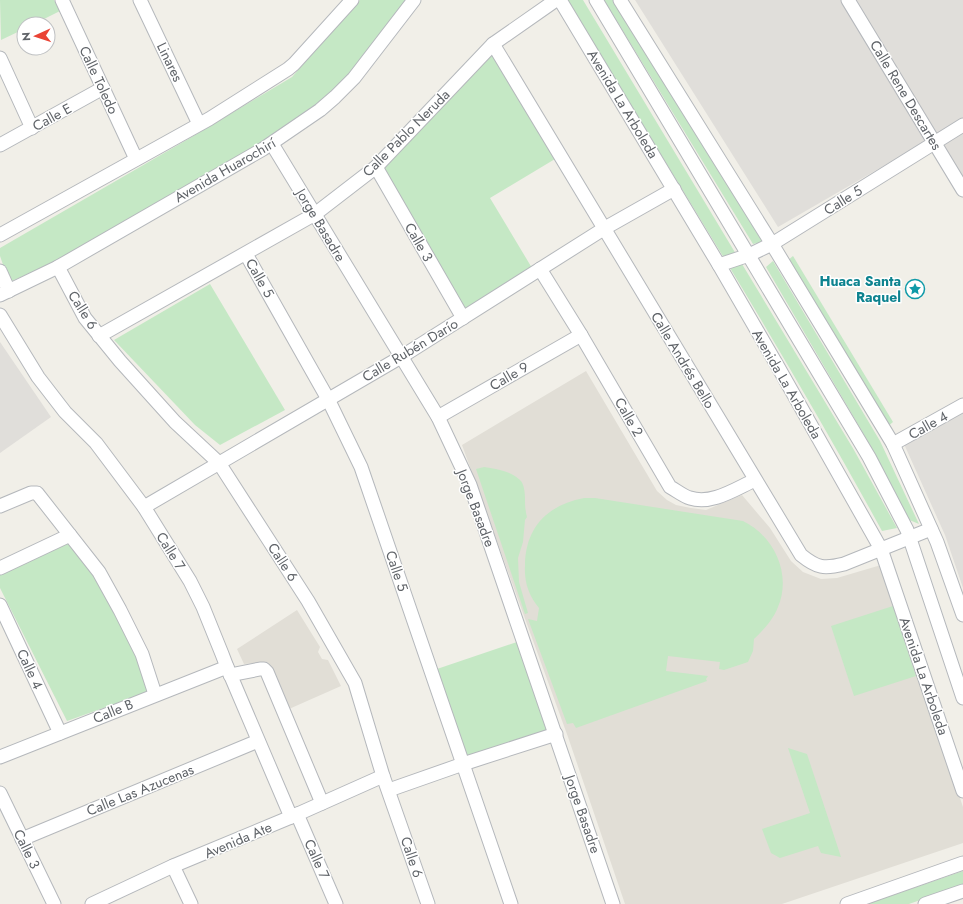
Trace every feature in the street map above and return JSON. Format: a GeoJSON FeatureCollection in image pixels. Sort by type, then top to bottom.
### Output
{"type":"FeatureCollection","features":[{"type":"Feature","properties":{"kind":"street","name":"Calle Toledo"},"geometry":{"type":"LineString","coordinates":[[62,0],[136,159]]}},
{"type":"Feature","properties":{"kind":"street","name":"Linares"},"geometry":{"type":"LineString","coordinates":[[140,0],[199,124]]}},
{"type":"Feature","properties":{"kind":"street"},"geometry":{"type":"LineString","coordinates":[[0,235],[252,93],[294,64],[352,0]]}},
{"type":"Feature","properties":{"kind":"street","name":"Avenida Huarochirí"},"geometry":{"type":"LineString","coordinates":[[4,293],[58,267],[272,144],[336,97],[354,78],[414,0]]}},
{"type":"Feature","properties":{"kind":"street","name":"Calle Pablo Neruda"},"geometry":{"type":"LineString","coordinates":[[99,336],[315,214],[376,167],[493,44],[556,0]]}},
{"type":"Feature","properties":{"kind":"street","name":"Avenida La Arboleda"},"geometry":{"type":"LineString","coordinates":[[560,0],[674,189],[781,371],[880,549],[963,791]]}},
{"type":"Feature","properties":{"kind":"street"},"geometry":{"type":"LineString","coordinates":[[596,0],[869,457],[910,537],[963,698]]}},
{"type":"Feature","properties":{"kind":"street"},"geometry":{"type":"LineString","coordinates":[[620,0],[772,244],[893,444],[931,529],[963,615]]}},
{"type":"Feature","properties":{"kind":"street","name":"Calle Rene Descartes"},"geometry":{"type":"LineString","coordinates":[[848,0],[963,190]]}},
{"type":"Feature","properties":{"kind":"street","name":"Calle Andrés Bello"},"geometry":{"type":"LineString","coordinates":[[493,44],[801,555],[811,563],[821,567],[831,567],[844,564],[931,529]]}},
{"type":"Feature","properties":{"kind":"street"},"geometry":{"type":"LineString","coordinates":[[0,58],[32,128]]}},
{"type":"Feature","properties":{"kind":"street","name":"Calle E"},"geometry":{"type":"LineString","coordinates":[[0,145],[103,88]]}},
{"type":"Feature","properties":{"kind":"street","name":"Calle 5"},"geometry":{"type":"LineString","coordinates":[[719,265],[749,255],[772,244],[963,125]]}},
{"type":"Feature","properties":{"kind":"street","name":"Jorge Basadre"},"geometry":{"type":"LineString","coordinates":[[272,144],[438,417],[470,485],[613,904]]}},
{"type":"Feature","properties":{"kind":"street","name":"Calle 3"},"geometry":{"type":"LineString","coordinates":[[376,167],[463,318]]}},
{"type":"Feature","properties":{"kind":"street","name":"Calle Rubén Darío"},"geometry":{"type":"LineString","coordinates":[[144,507],[401,357],[605,228],[674,189]]}},
{"type":"Feature","properties":{"kind":"street","name":"Calle 5"},"geometry":{"type":"LineString","coordinates":[[246,254],[328,399],[361,467],[511,904]]}},
{"type":"Feature","properties":{"kind":"street","name":"Calle 6"},"geometry":{"type":"LineString","coordinates":[[58,267],[85,318],[99,336],[175,422],[219,463],[308,601],[355,683],[383,776],[428,904]]}},
{"type":"Feature","properties":{"kind":"street","name":"Calle 2"},"geometry":{"type":"LineString","coordinates":[[540,269],[581,335],[670,487],[689,498],[705,500],[721,496],[755,480]]}},
{"type":"Feature","properties":{"kind":"street"},"geometry":{"type":"LineString","coordinates":[[0,272],[4,293]]}},
{"type":"Feature","properties":{"kind":"street","name":"Calle 7"},"geometry":{"type":"LineString","coordinates":[[0,315],[38,377],[64,412],[96,443],[144,507],[190,581],[214,634],[258,741],[336,904]]}},
{"type":"Feature","properties":{"kind":"street","name":"Calle 9"},"geometry":{"type":"LineString","coordinates":[[438,417],[581,335]]}},
{"type":"Feature","properties":{"kind":"street","name":"Calle 4"},"geometry":{"type":"LineString","coordinates":[[893,444],[963,405]]}},
{"type":"Feature","properties":{"kind":"street"},"geometry":{"type":"LineString","coordinates":[[0,506],[35,492],[38,493],[99,572],[142,654],[155,694]]}},
{"type":"Feature","properties":{"kind":"street"},"geometry":{"type":"LineString","coordinates":[[0,568],[70,535]]}},
{"type":"Feature","properties":{"kind":"street","name":"Calle 4"},"geometry":{"type":"LineString","coordinates":[[0,605],[60,733]]}},
{"type":"Feature","properties":{"kind":"street","name":"Calle B"},"geometry":{"type":"LineString","coordinates":[[0,756],[155,694],[228,671],[264,669],[267,672],[322,803]]}},
{"type":"Feature","properties":{"kind":"street"},"geometry":{"type":"LineString","coordinates":[[389,790],[556,734]]}},
{"type":"Feature","properties":{"kind":"street","name":"Calle Las Azucenas"},"geometry":{"type":"LineString","coordinates":[[22,839],[258,741]]}},
{"type":"Feature","properties":{"kind":"street","name":"Avenida Ate"},"geometry":{"type":"LineString","coordinates":[[92,904],[173,866],[294,816],[383,776]]}},
{"type":"Feature","properties":{"kind":"street","name":"Calle 3"},"geometry":{"type":"LineString","coordinates":[[0,793],[54,904]]}},
{"type":"Feature","properties":{"kind":"street"},"geometry":{"type":"LineString","coordinates":[[847,904],[963,863]]}},
{"type":"Feature","properties":{"kind":"street"},"geometry":{"type":"LineString","coordinates":[[173,866],[191,904]]}},
{"type":"Feature","properties":{"kind":"street"},"geometry":{"type":"LineString","coordinates":[[925,904],[963,891]]}},
{"type":"Feature","properties":{"kind":"shaded area"},"geometry":{"type":"Polygon","coordinates":[[[635,0],[963,0],[963,179],[937,135],[778,227],[635,0]]]}},
{"type":"Feature","properties":{"kind":"shaded area"},"geometry":{"type":"Polygon","coordinates":[[[0,342],[51,417],[0,453],[0,342]]]}},
{"type":"Feature","properties":{"kind":"shaded area"},"geometry":{"type":"Polygon","coordinates":[[[586,371],[657,491],[667,500],[676,505],[706,510],[742,495],[770,528],[791,561],[803,572],[821,579],[837,578],[881,565],[963,807],[963,843],[782,904],[625,904],[568,737],[462,445],[586,371]]]}},
{"type":"Feature","properties":{"kind":"shaded area"},"geometry":{"type":"Polygon","coordinates":[[[963,410],[963,588],[945,535],[904,444],[963,410]]]}},
{"type":"Feature","properties":{"kind":"shaded area"},"geometry":{"type":"Polygon","coordinates":[[[297,610],[320,647],[318,652],[322,659],[328,660],[341,686],[289,709],[273,668],[267,662],[244,664],[237,649],[297,610]]]}},
{"type":"Feature","properties":{"kind":"green space"},"geometry":{"type":"Polygon","coordinates":[[[0,0],[54,0],[60,11],[50,16],[16,16],[16,33],[1,40],[0,0]]]}},
{"type":"Feature","properties":{"kind":"green space"},"geometry":{"type":"Polygon","coordinates":[[[360,0],[406,0],[346,80],[330,96],[267,139],[58,262],[9,282],[0,256],[0,248],[292,77],[360,0]]]}},
{"type":"Feature","properties":{"kind":"green space"},"geometry":{"type":"Polygon","coordinates":[[[566,0],[583,0],[854,450],[897,528],[882,531],[767,330],[566,0]]]}},
{"type":"Feature","properties":{"kind":"green space"},"geometry":{"type":"Polygon","coordinates":[[[604,0],[614,0],[763,242],[753,244],[604,0]]]}},
{"type":"Feature","properties":{"kind":"green space"},"geometry":{"type":"Polygon","coordinates":[[[490,52],[555,159],[490,198],[532,268],[464,310],[384,168],[490,52]]]}},
{"type":"Feature","properties":{"kind":"green space"},"geometry":{"type":"Polygon","coordinates":[[[793,256],[893,422],[887,427],[787,261],[793,256]]]}},
{"type":"Feature","properties":{"kind":"green space"},"geometry":{"type":"Polygon","coordinates":[[[773,261],[880,441],[919,524],[907,519],[870,445],[766,267],[773,261]]]}},
{"type":"Feature","properties":{"kind":"green space"},"geometry":{"type":"Polygon","coordinates":[[[210,284],[285,410],[220,445],[195,425],[114,340],[210,284]]]}},
{"type":"Feature","properties":{"kind":"green space"},"geometry":{"type":"Polygon","coordinates":[[[484,467],[512,474],[521,481],[523,486],[527,517],[525,520],[523,542],[518,558],[519,582],[528,613],[525,614],[476,469],[484,467]]]}},
{"type":"Feature","properties":{"kind":"green space"},"geometry":{"type":"Polygon","coordinates":[[[584,498],[595,498],[743,521],[764,536],[777,557],[781,569],[783,582],[782,594],[774,616],[754,639],[753,651],[748,662],[724,670],[719,669],[720,662],[668,656],[666,671],[708,676],[706,679],[707,681],[576,728],[573,723],[567,724],[528,619],[537,621],[539,608],[532,599],[526,583],[526,552],[529,540],[541,520],[559,506],[584,498]]]}},
{"type":"Feature","properties":{"kind":"green space"},"geometry":{"type":"Polygon","coordinates":[[[68,539],[90,569],[119,617],[151,691],[67,721],[0,588],[0,571],[68,539]]]}},
{"type":"Feature","properties":{"kind":"green space"},"geometry":{"type":"Polygon","coordinates":[[[893,606],[916,676],[854,696],[831,626],[893,606]]]}},
{"type":"Feature","properties":{"kind":"green space"},"geometry":{"type":"Polygon","coordinates":[[[517,642],[548,732],[466,758],[434,670],[517,642]]]}},
{"type":"Feature","properties":{"kind":"green space"},"geometry":{"type":"Polygon","coordinates":[[[788,748],[807,754],[841,857],[821,853],[818,846],[780,858],[771,853],[762,829],[810,813],[788,748]]]}},
{"type":"Feature","properties":{"kind":"green space"},"geometry":{"type":"Polygon","coordinates":[[[963,871],[963,885],[909,904],[867,904],[963,871]]]}},
{"type":"Feature","properties":{"kind":"place","name":"Huaca Santa Raquel"},"geometry":{"type":"Point","coordinates":[915,289]}}]}
